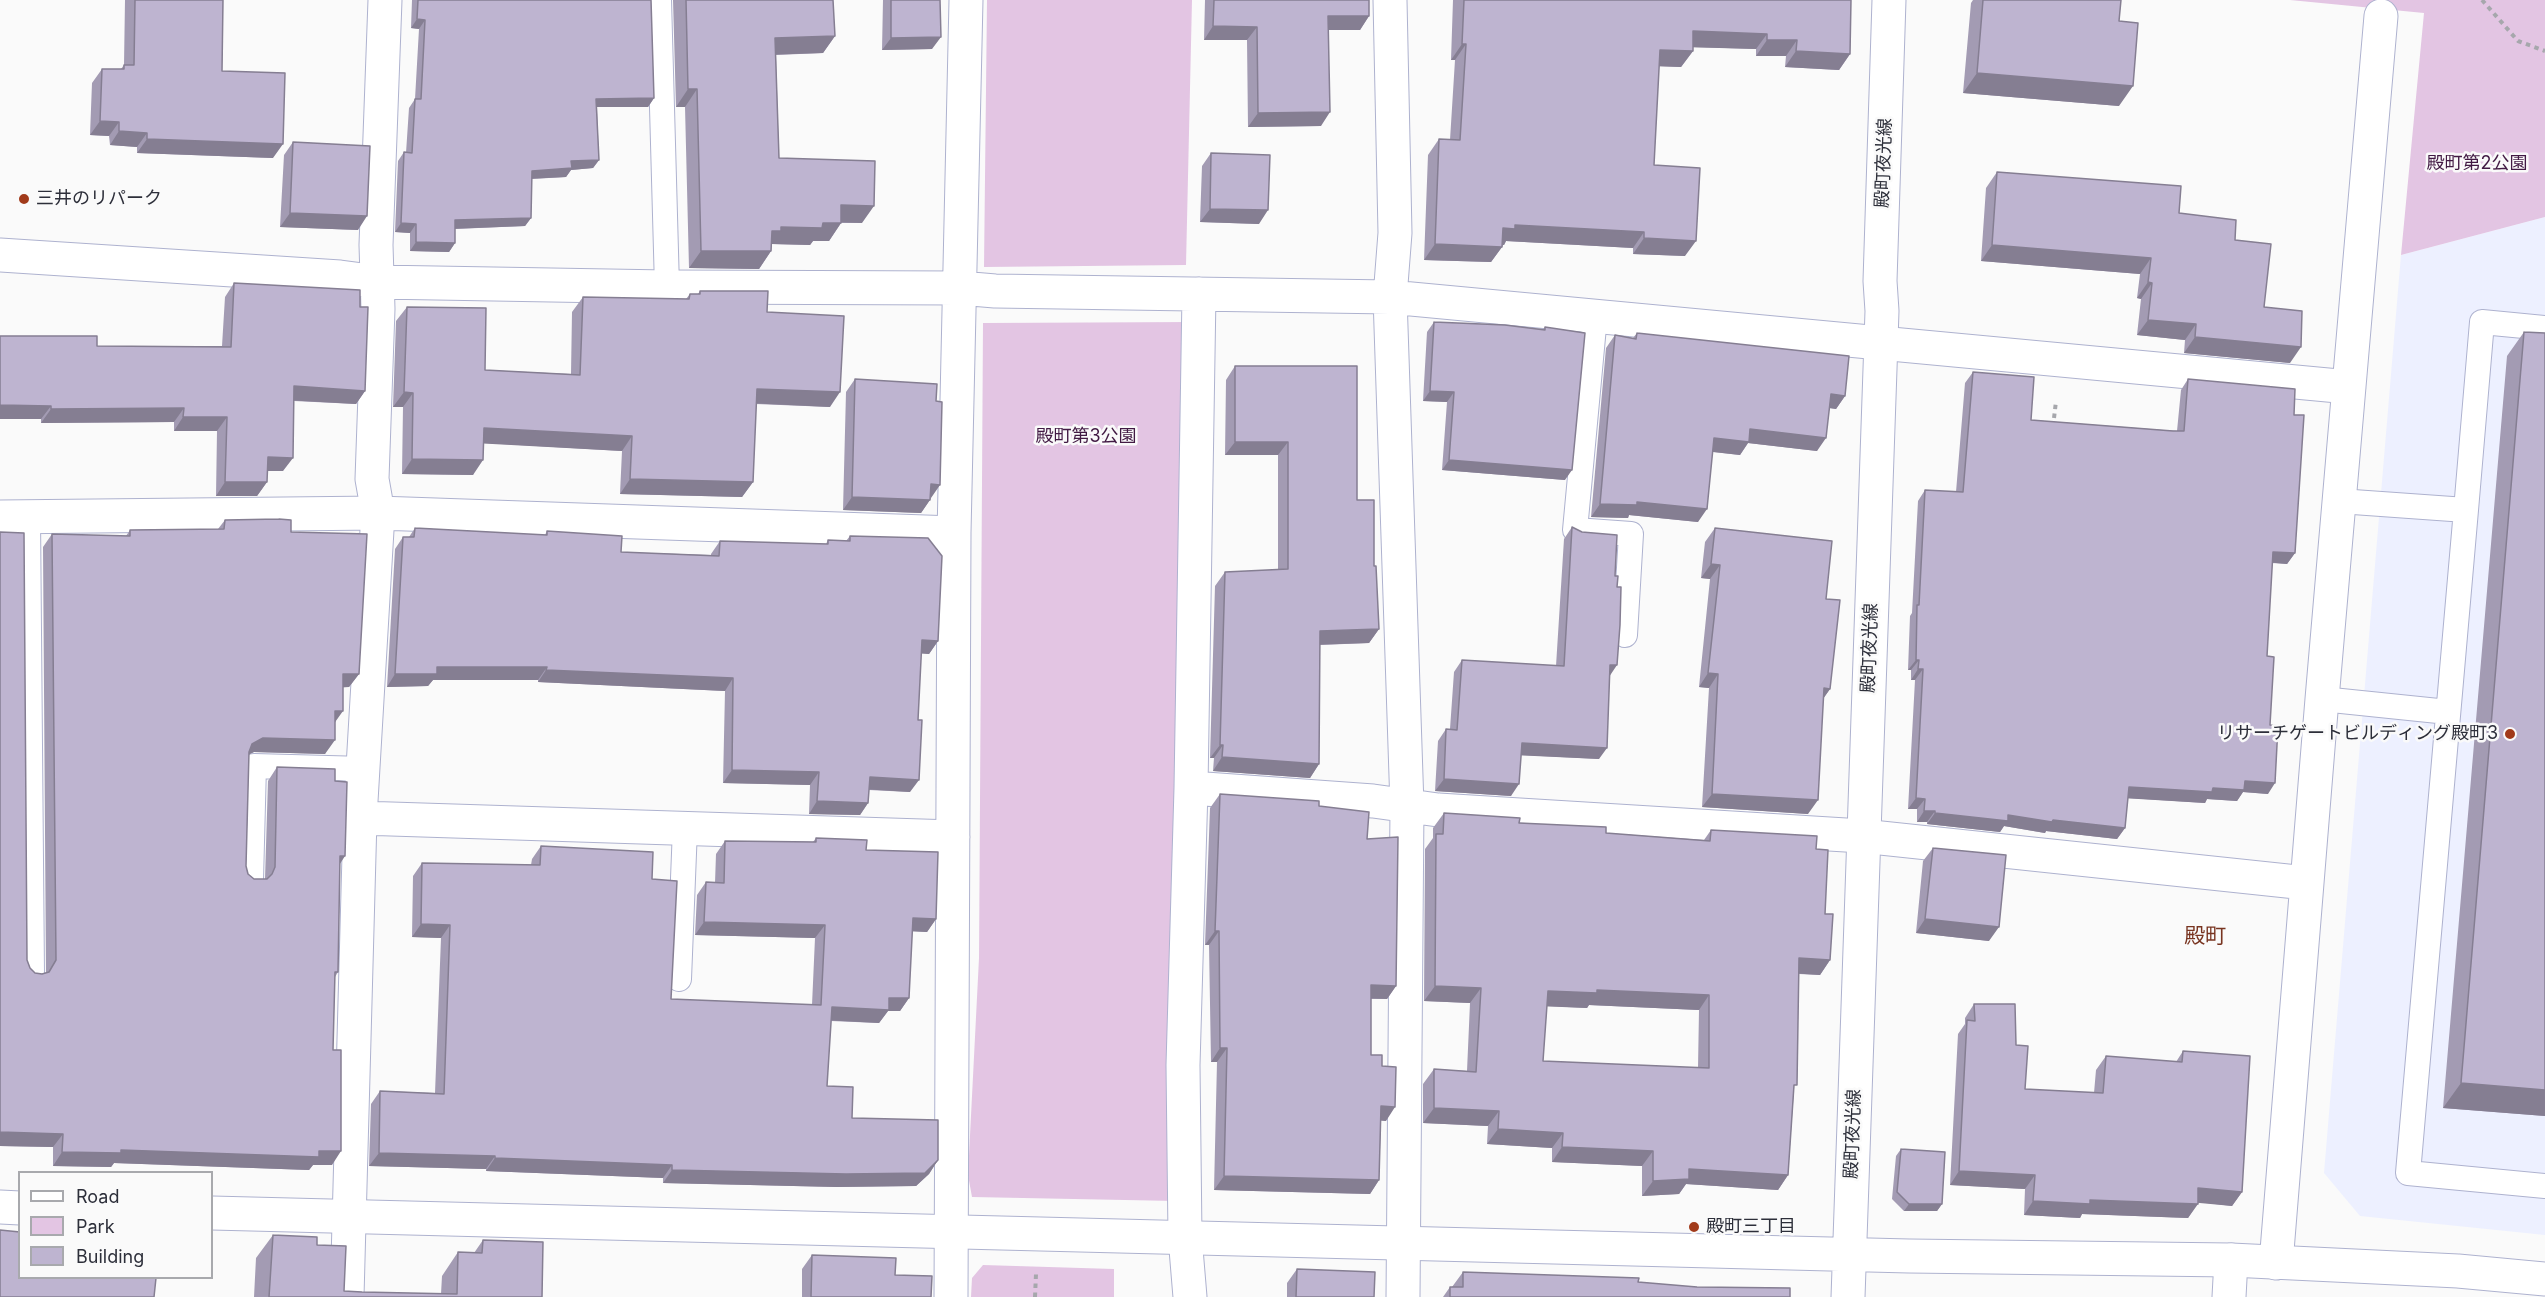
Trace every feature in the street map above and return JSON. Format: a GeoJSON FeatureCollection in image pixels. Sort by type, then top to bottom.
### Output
{"type":"FeatureCollection","features":[{"type":"Feature","properties":{"kind":"street"},"geometry":{"type":"LineString","coordinates":[[347,1297],[360,818],[365,769],[378,513],[372,479],[378,282],[376,245],[385,0]]}},
{"type":"Feature","properties":{"kind":"street"},"geometry":{"type":"LineString","coordinates":[[951,1297],[954,533],[966,0]]}},
{"type":"Feature","properties":{"kind":"street"},"geometry":{"type":"LineString","coordinates":[[1390,0],[1395,233],[1390,297],[1407,806],[1403,1297]]}},
{"type":"Feature","properties":{"kind":"street","name":"殿町夜光線"},"geometry":{"type":"LineString","coordinates":[[1848,1297],[1880,343],[1889,0]]}},
{"type":"Feature","properties":{"kind":"street"},"geometry":{"type":"LineString","coordinates":[[2276,1263],[2306,883],[2381,16]]}},
{"type":"Feature","properties":{"kind":"street"},"geometry":{"type":"LineString","coordinates":[[0,255],[340,277],[378,282],[667,287],[960,288],[995,291],[1390,297],[2349,387]]}},
{"type":"Feature","properties":{"kind":"street"},"geometry":{"type":"LineString","coordinates":[[1190,1297],[1185,1237],[1183,1065],[1191,788],[1199,294]]}},
{"type":"Feature","properties":{"kind":"street"},"geometry":{"type":"LineString","coordinates":[[14,517],[378,513],[954,533]]}},
{"type":"Feature","properties":{"kind":"street"},"geometry":{"type":"LineString","coordinates":[[1191,788],[1373,801],[1438,810],[1862,836],[2306,883]]}},
{"type":"Feature","properties":{"kind":"street"},"geometry":{"type":"LineString","coordinates":[[360,818],[953,837]]}},
{"type":"Feature","properties":{"kind":"street"},"geometry":{"type":"LineString","coordinates":[[0,1207],[18,1208]]}},
{"type":"Feature","properties":{"kind":"street"},"geometry":{"type":"LineString","coordinates":[[213,1213],[1849,1254],[2231,1260],[2458,1270],[2545,1279]]}},
{"type":"Feature","properties":{"kind":"street"},"geometry":{"type":"LineString","coordinates":[[2229,1297],[2231,1260]]}},
{"type":"Feature","properties":{"kind":"lane"},"geometry":{"type":"LineString","coordinates":[[659,0],[667,287]]}},
{"type":"Feature","properties":{"kind":"lane"},"geometry":{"type":"LineString","coordinates":[[1595,316],[1575,530],[1631,534],[1625,635]]}},
{"type":"Feature","properties":{"kind":"lane"},"geometry":{"type":"LineString","coordinates":[[2544,327],[2482,322],[2408,1173],[2545,1186]]}},
{"type":"Feature","properties":{"kind":"lane"},"geometry":{"type":"LineString","coordinates":[[2339,501],[2466,510]]}},
{"type":"Feature","properties":{"kind":"lane"},"geometry":{"type":"LineString","coordinates":[[14,517],[32,974]]}},
{"type":"Feature","properties":{"kind":"lane"},"geometry":{"type":"LineString","coordinates":[[2322,699],[2448,712]]}},
{"type":"Feature","properties":{"kind":"lane"},"geometry":{"type":"LineString","coordinates":[[252,880],[254,766],[365,769]]}},
{"type":"Feature","properties":{"kind":"lane"},"geometry":{"type":"LineString","coordinates":[[679,979],[685,828]]}},
{"type":"Feature","properties":{"kind":"path"},"geometry":{"type":"LineString","coordinates":[[2482,0],[2518,41],[2545,51]]}},
{"type":"Feature","properties":{"kind":"path"},"geometry":{"type":"LineString","coordinates":[[2053,432],[2060,361]]}},
{"type":"Feature","properties":{"kind":"path"},"geometry":{"type":"LineString","coordinates":[[1035,1297],[1036,1264]]}},
{"type":"Feature","properties":{"kind":"shaded area"},"geometry":{"type":"Polygon","coordinates":[[[2545,217],[2545,1235],[2360,1216],[2324,1173],[2401,255],[2545,217]]]}},
{"type":"Feature","properties":{"kind":"green space"},"geometry":{"type":"Polygon","coordinates":[[[987,0],[1192,0],[1186,265],[984,267],[987,0]]]}},
{"type":"Feature","properties":{"kind":"green space","name":"殿町第2公園"},"geometry":{"type":"Polygon","coordinates":[[[2290,0],[2545,0],[2545,217],[2401,255],[2424,13],[2290,0]]]}},
{"type":"Feature","properties":{"kind":"green space","name":"殿町第3公園"},"geometry":{"type":"Polygon","coordinates":[[[1193,322],[1176,699],[1169,1060],[1176,1201],[972,1197],[968,1175],[979,958],[983,323],[1193,322]]]}},
{"type":"Feature","properties":{"kind":"green space"},"geometry":{"type":"Polygon","coordinates":[[[983,1265],[1114,1269],[1114,1297],[971,1297],[972,1278],[983,1265]]]}},
{"type":"Feature","properties":{"kind":"building"},"geometry":{"type":"Polygon","coordinates":[[[135,0],[223,0],[222,71],[285,73],[283,144],[147,139],[147,133],[119,131],[119,122],[100,121],[102,69],[124,69],[124,65],[134,65],[135,0]]]}},
{"type":"Feature","properties":{"kind":"building"},"geometry":{"type":"Polygon","coordinates":[[[418,0],[651,0],[654,98],[596,99],[599,160],[571,161],[572,168],[532,171],[531,218],[455,220],[455,243],[416,242],[416,224],[401,223],[404,152],[412,153],[415,99],[421,99],[425,20],[417,19],[418,0]]]}},
{"type":"Feature","properties":{"kind":"building"},"geometry":{"type":"Polygon","coordinates":[[[686,0],[833,0],[835,36],[775,38],[779,158],[875,161],[874,206],[841,205],[841,223],[823,223],[822,228],[781,227],[781,231],[772,231],[771,251],[701,251],[697,89],[688,89],[686,0]]]}},
{"type":"Feature","properties":{"kind":"building"},"geometry":{"type":"Polygon","coordinates":[[[891,0],[940,0],[941,37],[891,38],[891,0]]]}},
{"type":"Feature","properties":{"kind":"building"},"geometry":{"type":"Polygon","coordinates":[[[1214,0],[1369,0],[1369,16],[1328,16],[1330,112],[1258,113],[1257,27],[1213,26],[1214,0]]]}},
{"type":"Feature","properties":{"kind":"building"},"geometry":{"type":"Polygon","coordinates":[[[1464,0],[1851,0],[1850,54],[1796,51],[1797,40],[1767,40],[1767,34],[1693,31],[1693,51],[1660,50],[1654,165],[1700,168],[1696,241],[1644,238],[1644,232],[1515,225],[1515,229],[1503,228],[1502,247],[1435,244],[1439,139],[1460,140],[1466,44],[1462,44],[1464,0]]]}},
{"type":"Feature","properties":{"kind":"building"},"geometry":{"type":"Polygon","coordinates":[[[1983,0],[2121,0],[2119,21],[2138,23],[2133,86],[1977,73],[1983,0]]]}},
{"type":"Feature","properties":{"kind":"building"},"geometry":{"type":"Polygon","coordinates":[[[293,142],[370,146],[367,216],[290,213],[293,142]]]}},
{"type":"Feature","properties":{"kind":"building"},"geometry":{"type":"Polygon","coordinates":[[[1211,153],[1270,155],[1268,210],[1210,209],[1211,153]]]}},
{"type":"Feature","properties":{"kind":"building"},"geometry":{"type":"Polygon","coordinates":[[[1997,172],[2181,186],[2179,213],[2236,220],[2235,240],[2271,244],[2264,307],[2302,311],[2301,347],[2195,337],[2196,324],[2148,320],[2152,283],[2148,282],[2151,258],[1992,245],[1997,172]]]}},
{"type":"Feature","properties":{"kind":"building"},"geometry":{"type":"Polygon","coordinates":[[[234,283],[360,290],[360,307],[368,307],[365,391],[294,386],[293,458],[268,457],[267,482],[225,482],[227,417],[183,417],[184,408],[51,409],[51,406],[0,405],[0,336],[97,336],[97,346],[231,347],[234,283]]]}},
{"type":"Feature","properties":{"kind":"building"},"geometry":{"type":"Polygon","coordinates":[[[700,291],[768,291],[767,312],[844,316],[840,392],[757,389],[753,482],[630,479],[632,436],[484,428],[483,460],[412,459],[413,393],[404,392],[407,307],[486,308],[485,370],[580,375],[583,297],[689,299],[690,294],[700,294],[700,291]]]}},
{"type":"Feature","properties":{"kind":"building"},"geometry":{"type":"Polygon","coordinates":[[[1434,322],[1505,325],[1545,330],[1545,327],[1585,333],[1572,470],[1449,460],[1454,392],[1430,391],[1434,322]]]}},
{"type":"Feature","properties":{"kind":"building","name":"リサーチゲートビルディング殿町3"},"geometry":{"type":"Polygon","coordinates":[[[2524,332],[2545,333],[2545,1090],[2461,1083],[2524,332]]]}},
{"type":"Feature","properties":{"kind":"building"},"geometry":{"type":"Polygon","coordinates":[[[1637,333],[1849,356],[1845,396],[1831,394],[1826,438],[1750,429],[1749,442],[1714,438],[1707,509],[1637,502],[1637,505],[1600,504],[1615,335],[1636,339],[1637,333]]]}},
{"type":"Feature","properties":{"kind":"building"},"geometry":{"type":"Polygon","coordinates":[[[1235,366],[1357,366],[1357,500],[1374,500],[1374,566],[1376,566],[1379,629],[1320,631],[1319,764],[1222,757],[1223,745],[1220,745],[1225,572],[1288,569],[1288,442],[1235,442],[1235,366]]]}},
{"type":"Feature","properties":{"kind":"building"},"geometry":{"type":"Polygon","coordinates":[[[1973,372],[2034,377],[2031,420],[2173,431],[2184,431],[2188,379],[2295,389],[2294,415],[2304,415],[2295,553],[2273,552],[2267,656],[2274,657],[2270,725],[2278,726],[2275,783],[2245,781],[2244,790],[2213,788],[2212,792],[2129,787],[2125,828],[2053,820],[2052,822],[2008,815],[2008,821],[1924,811],[1925,799],[1916,798],[1923,669],[1918,669],[1919,660],[1916,660],[1917,605],[1919,605],[1925,490],[1963,492],[1973,372]]]}},
{"type":"Feature","properties":{"kind":"building"},"geometry":{"type":"Polygon","coordinates":[[[855,379],[937,384],[936,401],[942,402],[940,485],[931,484],[930,500],[852,497],[855,379]]]}},
{"type":"Feature","properties":{"kind":"building"},"geometry":{"type":"Polygon","coordinates":[[[225,520],[291,520],[291,532],[367,534],[359,674],[343,674],[343,711],[335,711],[335,740],[263,738],[252,744],[249,752],[246,866],[248,874],[254,879],[267,879],[275,867],[277,767],[335,769],[335,781],[347,782],[345,856],[340,856],[338,972],[335,972],[333,1050],[341,1050],[341,1151],[319,1151],[319,1157],[121,1150],[121,1153],[62,1152],[63,1134],[0,1132],[0,532],[24,533],[27,960],[35,973],[42,974],[49,972],[56,960],[52,534],[130,536],[130,530],[224,529],[225,520]]]}},
{"type":"Feature","properties":{"kind":"building"},"geometry":{"type":"Polygon","coordinates":[[[1572,527],[1582,532],[1617,535],[1615,576],[1618,576],[1617,587],[1621,587],[1620,625],[1617,665],[1610,665],[1607,748],[1522,743],[1519,784],[1444,779],[1446,729],[1457,730],[1462,660],[1564,666],[1572,527]]]}},
{"type":"Feature","properties":{"kind":"building"},"geometry":{"type":"Polygon","coordinates":[[[415,528],[547,535],[547,531],[622,536],[621,552],[719,556],[720,541],[828,544],[828,540],[850,541],[850,536],[928,538],[942,556],[938,641],[922,640],[918,720],[922,720],[919,780],[870,777],[868,803],[817,801],[819,772],[732,770],[733,678],[546,670],[547,667],[437,667],[437,674],[395,674],[403,537],[414,537],[415,528]]]}},
{"type":"Feature","properties":{"kind":"building"},"geometry":{"type":"Polygon","coordinates":[[[1715,528],[1832,541],[1826,599],[1840,600],[1830,689],[1824,688],[1818,800],[1712,794],[1718,674],[1708,673],[1720,565],[1711,564],[1715,528]]]}},
{"type":"Feature","properties":{"kind":"building"},"geometry":{"type":"Polygon","coordinates":[[[1220,794],[1319,801],[1319,806],[1369,812],[1367,839],[1398,837],[1396,986],[1371,985],[1371,1055],[1382,1055],[1382,1066],[1396,1067],[1395,1107],[1381,1106],[1379,1180],[1224,1176],[1227,1048],[1220,1048],[1219,931],[1215,931],[1220,794]]]}},
{"type":"Feature","properties":{"kind":"building"},"geometry":{"type":"Polygon","coordinates":[[[1444,813],[1520,818],[1519,823],[1606,827],[1606,833],[1710,841],[1711,830],[1817,836],[1816,849],[1828,850],[1825,914],[1833,914],[1830,960],[1799,958],[1797,1085],[1794,1085],[1788,1175],[1689,1169],[1689,1179],[1653,1181],[1653,1151],[1562,1147],[1563,1133],[1498,1129],[1499,1111],[1434,1108],[1434,1069],[1476,1072],[1481,988],[1435,986],[1436,834],[1443,834],[1444,813]],[[1597,990],[1597,993],[1548,991],[1543,1061],[1709,1068],[1709,995],[1597,990]]]}},
{"type":"Feature","properties":{"kind":"building"},"geometry":{"type":"Polygon","coordinates":[[[816,838],[867,840],[866,850],[938,852],[936,919],[913,918],[909,998],[889,998],[889,1010],[832,1007],[827,1086],[853,1087],[852,1118],[938,1120],[938,1160],[925,1173],[846,1174],[672,1170],[672,1165],[379,1153],[380,1091],[444,1094],[450,925],[421,924],[422,863],[540,865],[541,846],[653,852],[652,879],[677,881],[671,999],[821,1005],[825,925],[704,922],[706,882],[724,883],[725,841],[816,842],[816,838]]]}},
{"type":"Feature","properties":{"kind":"building"},"geometry":{"type":"Polygon","coordinates":[[[1933,848],[2006,855],[1999,927],[1925,919],[1933,848]]]}},
{"type":"Feature","properties":{"kind":"building"},"geometry":{"type":"Polygon","coordinates":[[[1974,1004],[2015,1004],[2016,1045],[2028,1046],[2025,1089],[2103,1093],[2106,1056],[2182,1062],[2183,1051],[2250,1056],[2242,1192],[2198,1188],[2198,1204],[2090,1200],[2090,1204],[2033,1201],[2035,1175],[1959,1171],[1967,1020],[1975,1021],[1974,1004]]]}},
{"type":"Feature","properties":{"kind":"building"},"geometry":{"type":"Polygon","coordinates":[[[1901,1149],[1945,1152],[1942,1204],[1909,1204],[1897,1192],[1901,1149]]]}},
{"type":"Feature","properties":{"kind":"building"},"geometry":{"type":"Polygon","coordinates":[[[0,1230],[18,1232],[18,1279],[156,1279],[154,1297],[0,1297],[0,1230]]]}},
{"type":"Feature","properties":{"kind":"building"},"geometry":{"type":"Polygon","coordinates":[[[273,1235],[317,1237],[317,1245],[346,1246],[344,1291],[362,1292],[457,1294],[458,1252],[482,1253],[483,1240],[543,1242],[542,1297],[269,1297],[273,1235]]]}},
{"type":"Feature","properties":{"kind":"building"},"geometry":{"type":"Polygon","coordinates":[[[812,1255],[896,1258],[895,1275],[932,1276],[931,1297],[811,1297],[812,1255]]]}},
{"type":"Feature","properties":{"kind":"building"},"geometry":{"type":"Polygon","coordinates":[[[1297,1269],[1375,1272],[1374,1297],[1296,1297],[1297,1269]]]}},
{"type":"Feature","properties":{"kind":"building"},"geometry":{"type":"Polygon","coordinates":[[[1463,1272],[1639,1278],[1638,1282],[1697,1287],[1790,1288],[1790,1297],[1450,1297],[1450,1287],[1463,1287],[1463,1272]]]}},
{"type":"Feature","properties":{"kind":"place","name":"三井のリパーク"},"geometry":{"type":"Point","coordinates":[24,199]}},
{"type":"Feature","properties":{"kind":"place","name":"リサーチゲートビルディング殿町3"},"geometry":{"type":"Point","coordinates":[2510,734]}},
{"type":"Feature","properties":{"kind":"place","name":"殿町三丁目"},"geometry":{"type":"Point","coordinates":[1694,1227]}},
{"type":"Feature","properties":{"kind":"district","name":"殿町"},"geometry":{"type":"Point","coordinates":[2205,937]}}]}
